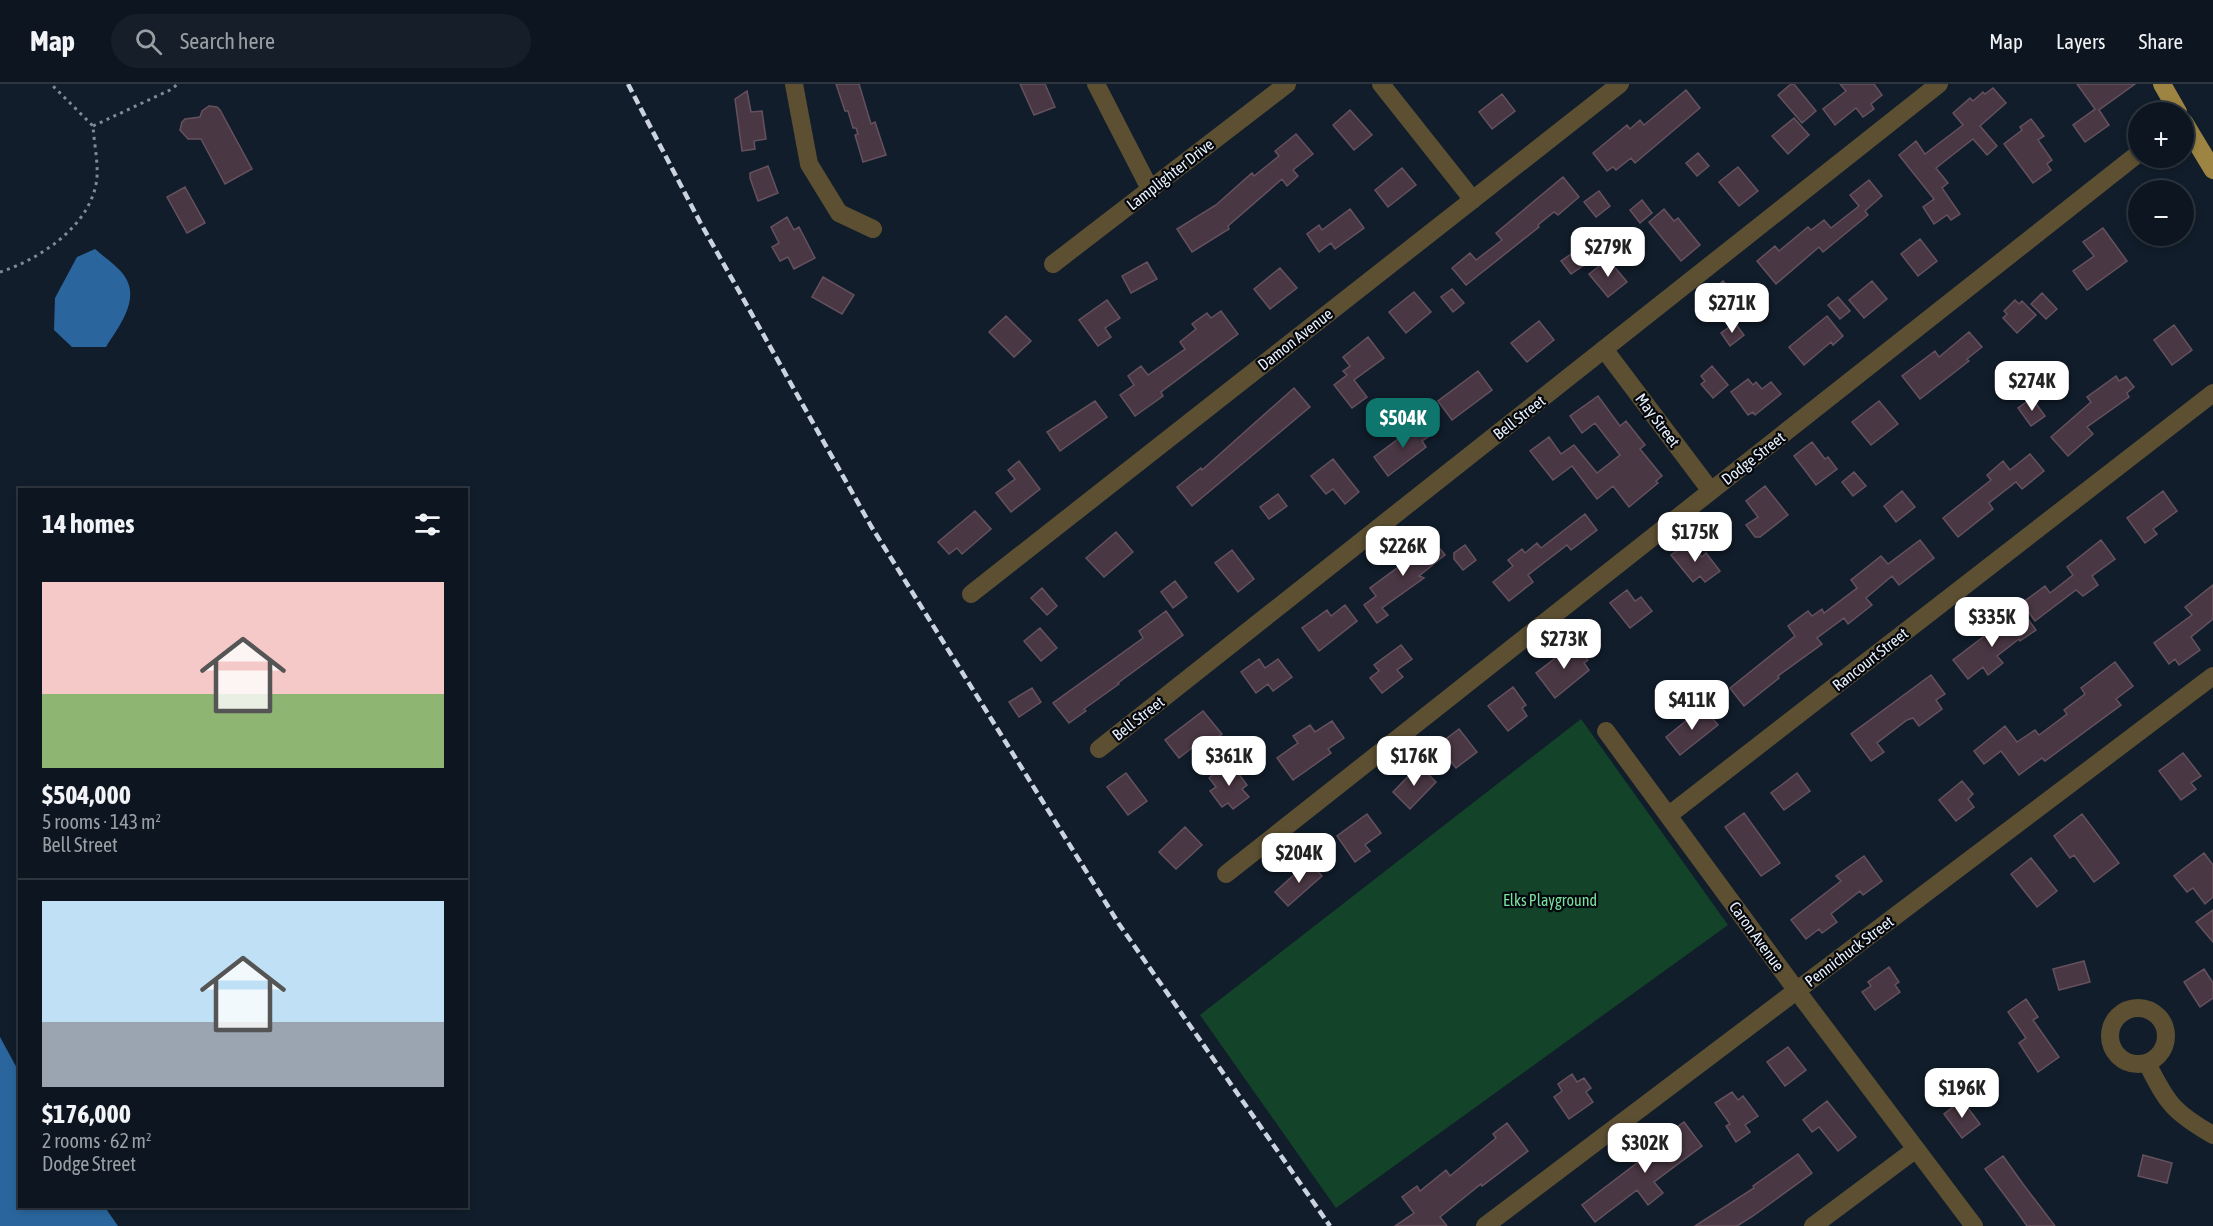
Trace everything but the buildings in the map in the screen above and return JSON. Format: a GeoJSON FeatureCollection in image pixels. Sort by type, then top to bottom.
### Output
{"type":"FeatureCollection","features":[{"type":"Feature","properties":{"kind":"main road"},"geometry":{"type":"LineString","coordinates":[[2162,84],[2172,102]]}},
{"type":"Feature","properties":{"kind":"main road"},"geometry":{"type":"LineString","coordinates":[[2194,139],[2213,170]]}},
{"type":"Feature","properties":{"kind":"street"},"geometry":{"type":"LineString","coordinates":[[794,84],[809,164],[839,213],[873,229]]}},
{"type":"Feature","properties":{"kind":"street"},"geometry":{"type":"LineString","coordinates":[[1096,84],[1150,189]]}},
{"type":"Feature","properties":{"kind":"street","name":"Lamplighter Drive"},"geometry":{"type":"LineString","coordinates":[[1053,264],[1287,84]]}},
{"type":"Feature","properties":{"kind":"street"},"geometry":{"type":"LineString","coordinates":[[1381,84],[1473,200]]}},
{"type":"Feature","properties":{"kind":"street","name":"Damon Avenue"},"geometry":{"type":"LineString","coordinates":[[970,594],[1620,84]]}},
{"type":"Feature","properties":{"kind":"street","name":"Bell Street"},"geometry":{"type":"LineString","coordinates":[[1099,749],[1939,84]]}},
{"type":"Feature","properties":{"kind":"street","name":"Dodge Street"},"geometry":{"type":"LineString","coordinates":[[1226,874],[2128,162]]}},
{"type":"Feature","properties":{"kind":"street","name":"May Street"},"geometry":{"type":"LineString","coordinates":[[1604,349],[1712,491]]}},
{"type":"Feature","properties":{"kind":"street","name":"Rancourt Street"},"geometry":{"type":"LineString","coordinates":[[1669,815],[2213,393]]}},
{"type":"Feature","properties":{"kind":"street","name":"Pennichuck Street"},"geometry":{"type":"LineString","coordinates":[[1485,1226],[2213,676]]}},
{"type":"Feature","properties":{"kind":"street","name":"Caron Avenue"},"geometry":{"type":"LineString","coordinates":[[1606,731],[1974,1226]]}},
{"type":"Feature","properties":{"kind":"street"},"geometry":{"type":"LineString","coordinates":[[2147,1063],[2165,1098],[2172,1106],[2180,1114],[2213,1135]]}},
{"type":"Feature","properties":{"kind":"street"},"geometry":{"type":"LineString","coordinates":[[1812,1226],[1916,1149]]}},
{"type":"Feature","properties":{"kind":"path"},"geometry":{"type":"LineString","coordinates":[[0,272],[22,265],[59,241],[86,211],[97,178],[93,126],[51,84]]}},
{"type":"Feature","properties":{"kind":"path"},"geometry":{"type":"LineString","coordinates":[[93,126],[171,90],[178,84]]}},
{"type":"Feature","properties":{"kind":"green space","name":"Elks Playground"},"geometry":{"type":"Polygon","coordinates":[[[1581,719],[1728,925],[1336,1208],[1200,1015],[1581,719]]]}},
{"type":"Feature","properties":{"kind":"water"},"geometry":{"type":"Polygon","coordinates":[[[95,249],[123,274],[128,283],[129,302],[122,321],[106,347],[72,347],[54,330],[55,298],[77,257],[95,249]]]}},
{"type":"Feature","properties":{"kind":"water"},"geometry":{"type":"Polygon","coordinates":[[[0,1037],[18,1070],[18,1208],[105,1208],[118,1226],[0,1226],[0,1037]]]}},
{"type":"Feature","properties":{"kind":"railway"},"geometry":{"type":"LineString","coordinates":[[628,84],[700,222],[871,526],[1119,924],[1330,1226]]}}]}
